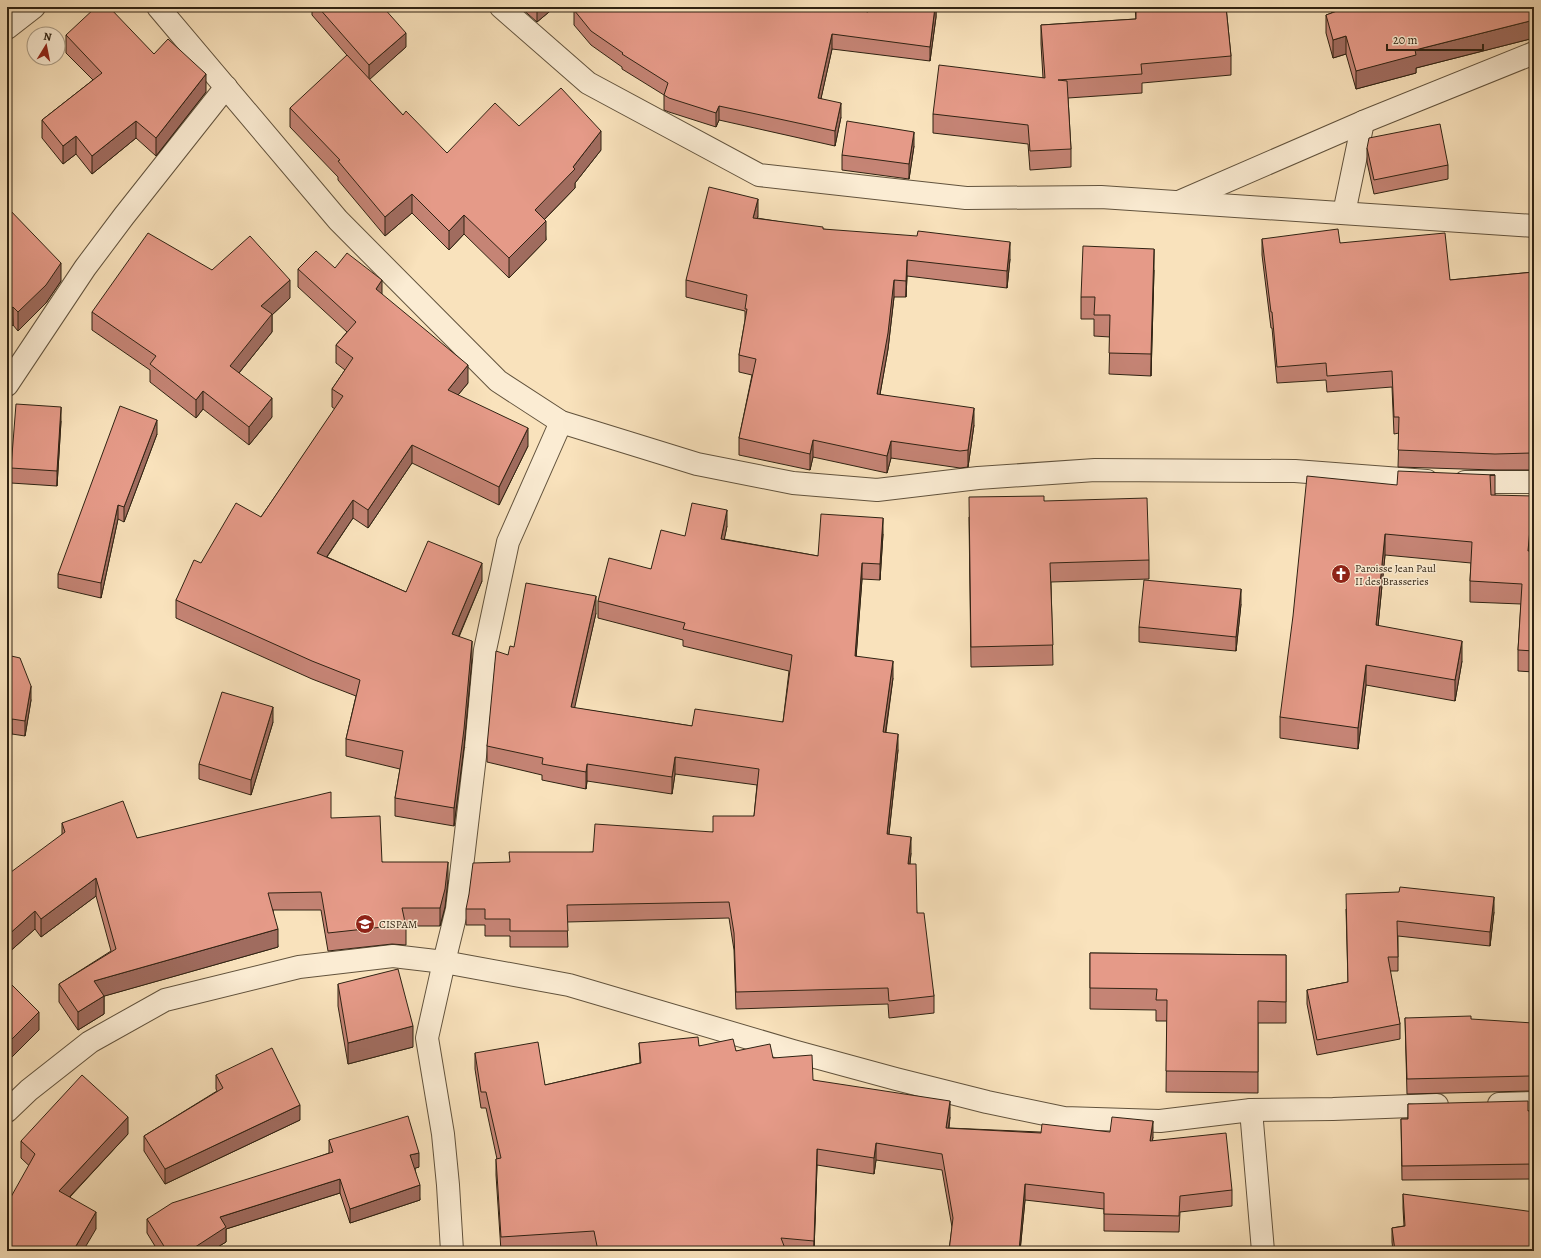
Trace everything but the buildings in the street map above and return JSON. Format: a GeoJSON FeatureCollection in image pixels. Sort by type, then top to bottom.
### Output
{"type":"FeatureCollection","features":[{"type":"Feature","properties":{"kind":"street"},"geometry":{"type":"LineString","coordinates":[[7,28],[34,7]]}},
{"type":"Feature","properties":{"kind":"street"},"geometry":{"type":"LineString","coordinates":[[158,7],[338,220],[498,381],[561,422],[697,464],[793,484],[877,490],[978,478],[1102,470],[1296,471],[1409,480],[1495,483],[1534,482]]}},
{"type":"Feature","properties":{"kind":"street"},"geometry":{"type":"LineString","coordinates":[[501,7],[588,83],[759,176],[966,198],[1101,198],[1534,226]]}},
{"type":"Feature","properties":{"kind":"street"},"geometry":{"type":"LineString","coordinates":[[1178,202],[1363,122],[1534,53]]}},
{"type":"Feature","properties":{"kind":"street"},"geometry":{"type":"LineString","coordinates":[[7,385],[85,268],[226,87]]}},
{"type":"Feature","properties":{"kind":"street"},"geometry":{"type":"LineString","coordinates":[[1344,213],[1363,122]]}},
{"type":"Feature","properties":{"kind":"street"},"geometry":{"type":"LineString","coordinates":[[452,1251],[443,1134],[427,1038],[444,962],[458,909],[476,748],[485,650],[508,542],[561,422]]}},
{"type":"Feature","properties":{"kind":"street"},"geometry":{"type":"LineString","coordinates":[[7,1111],[29,1090],[90,1042],[165,1000],[299,967],[393,956],[444,962],[569,985],[874,1073],[987,1102],[1064,1118],[1160,1121],[1251,1110],[1453,1105]]}},
{"type":"Feature","properties":{"kind":"street"},"geometry":{"type":"LineString","coordinates":[[1482,1105],[1534,1103]]}},
{"type":"Feature","properties":{"kind":"street"},"geometry":{"type":"LineString","coordinates":[[1251,1110],[1262,1251]]}},
{"type":"Feature","properties":{"kind":"place","name":"Paroisse Jean Paul II des Brasseries"},"geometry":{"type":"Point","coordinates":[1341,574]}},
{"type":"Feature","properties":{"kind":"place","name":"CISPAM"},"geometry":{"type":"Point","coordinates":[365,924]}}]}
